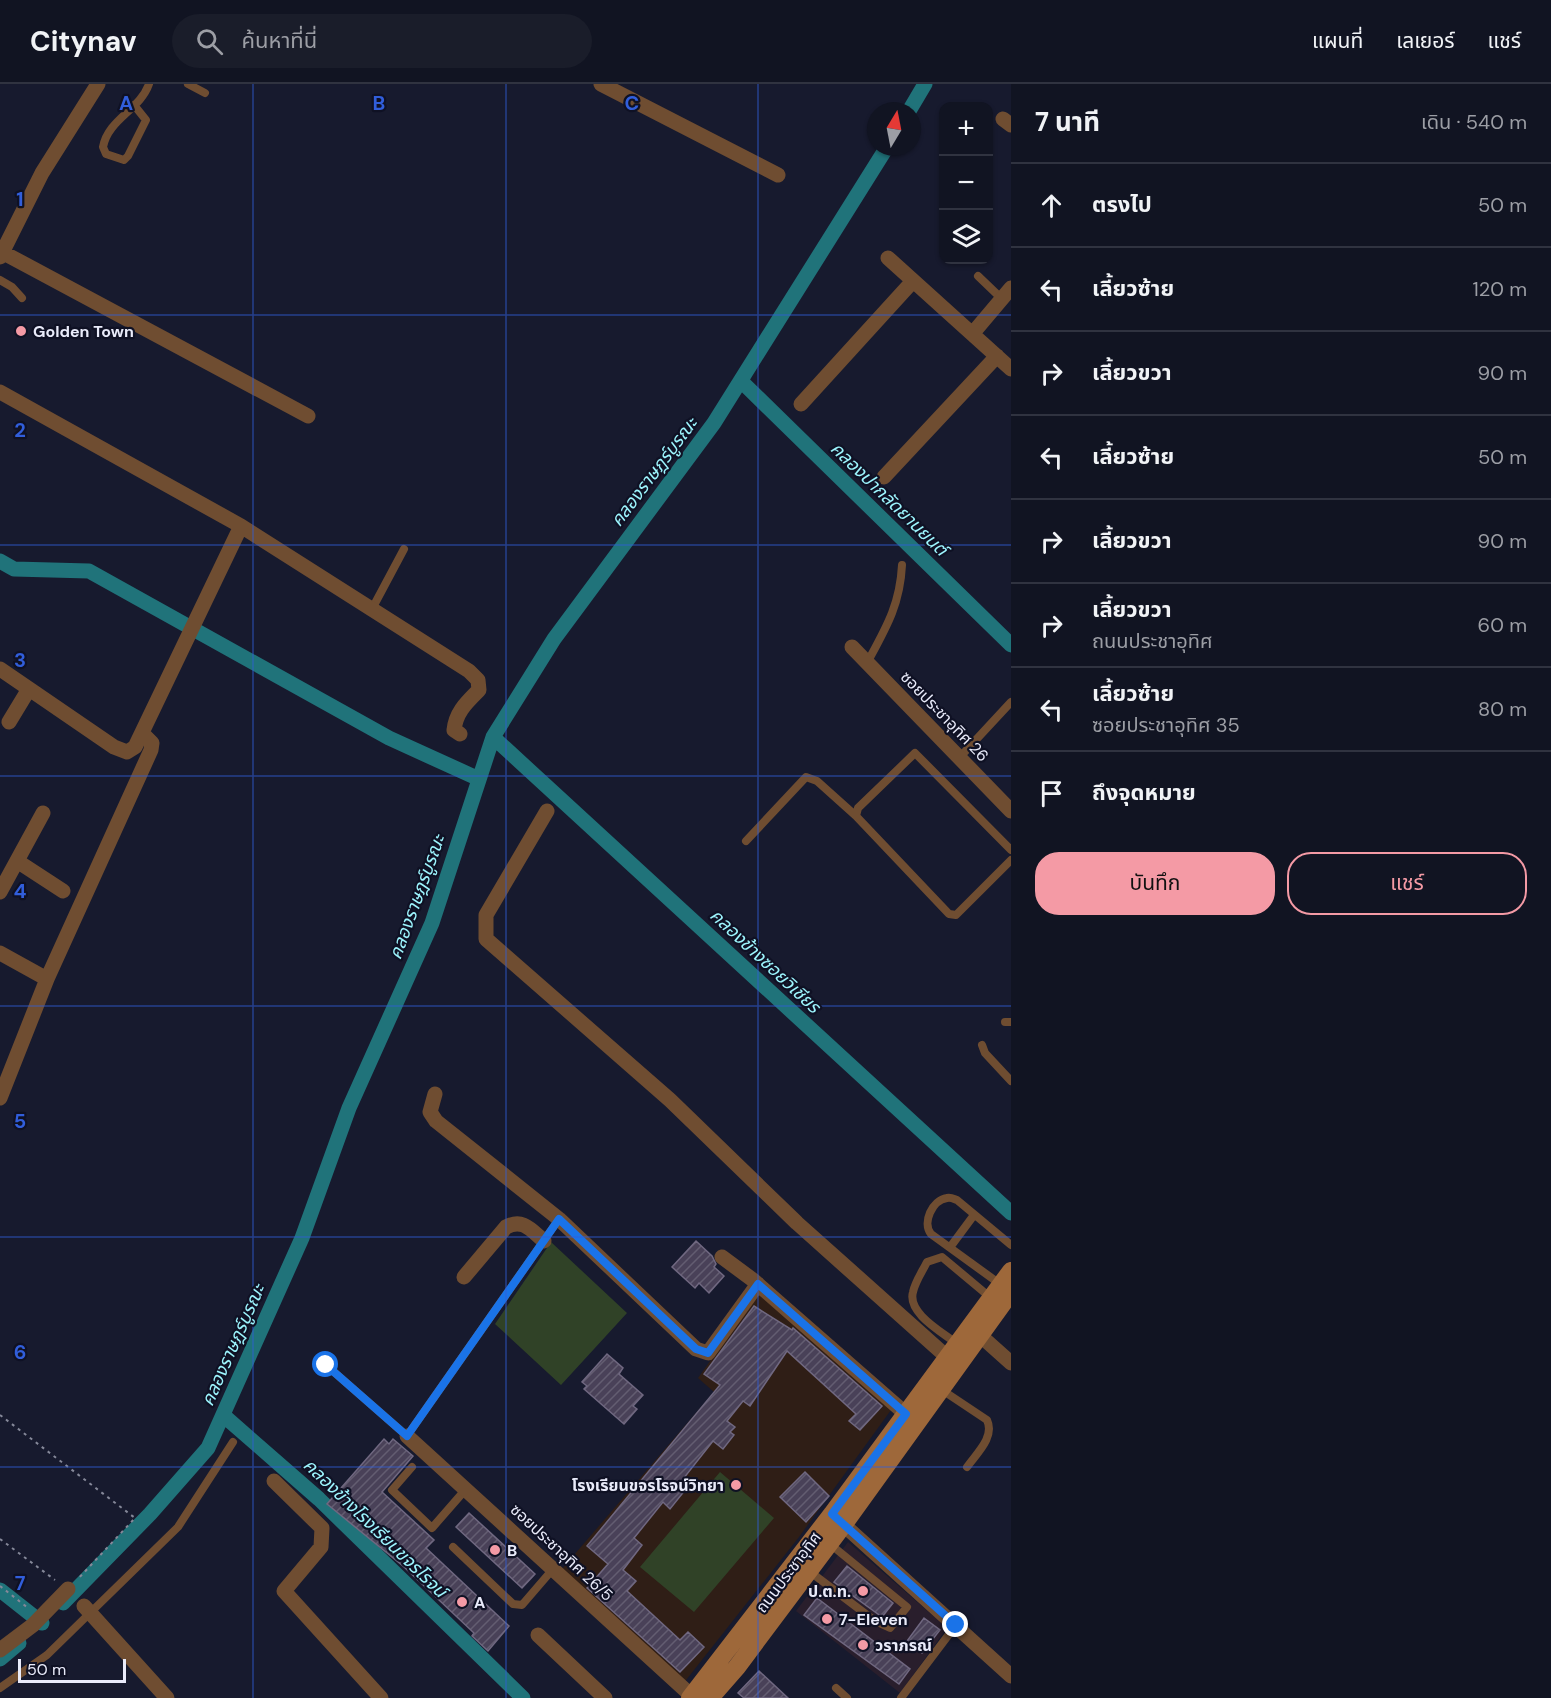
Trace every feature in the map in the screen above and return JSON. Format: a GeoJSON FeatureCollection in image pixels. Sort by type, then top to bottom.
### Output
{"type":"FeatureCollection","features":[{"type":"Feature","properties":{"kind":"main road","name":"ถนนประชาอุทิศ"},"geometry":{"type":"LineString","coordinates":[[697,1697],[941,1389],[1003,1286]]}},
{"type":"Feature","properties":{"kind":"main road","name":"ถนนประชาอุทิศ"},"geometry":{"type":"LineString","coordinates":[[697,1697],[737,1667],[829,1543],[838,1519],[906,1414],[952,1350],[975,1330]]}},
{"type":"Feature","properties":{"kind":"street"},"geometry":{"type":"LineString","coordinates":[[98,84],[5,233],[1,255],[308,416]]}},
{"type":"Feature","properties":{"kind":"street"},"geometry":{"type":"LineString","coordinates":[[601,84],[778,175]]}},
{"type":"Feature","properties":{"kind":"street"},"geometry":{"type":"LineString","coordinates":[[888,258],[1011,369]]}},
{"type":"Feature","properties":{"kind":"street"},"geometry":{"type":"LineString","coordinates":[[801,404],[913,280]]}},
{"type":"Feature","properties":{"kind":"street"},"geometry":{"type":"LineString","coordinates":[[973,333],[1006,293]]}},
{"type":"Feature","properties":{"kind":"street"},"geometry":{"type":"LineString","coordinates":[[884,477],[997,356]]}},
{"type":"Feature","properties":{"kind":"street"},"geometry":{"type":"LineString","coordinates":[[0,392],[241,526],[469,671],[478,680],[479,690],[462,708],[456,719],[454,730],[460,734]]}},
{"type":"Feature","properties":{"kind":"street"},"geometry":{"type":"LineString","coordinates":[[0,669],[114,747],[126,752],[135,747],[241,526]]}},
{"type":"Feature","properties":{"kind":"street","name":"ซอยประชาอุทิศ 26"},"geometry":{"type":"LineString","coordinates":[[852,647],[1011,811]]}},
{"type":"Feature","properties":{"kind":"street"},"geometry":{"type":"LineString","coordinates":[[9,722],[29,688]]}},
{"type":"Feature","properties":{"kind":"street"},"geometry":{"type":"LineString","coordinates":[[0,1098],[47,980],[151,750],[152,743],[142,733]]}},
{"type":"Feature","properties":{"kind":"street"},"geometry":{"type":"LineString","coordinates":[[547,811],[486,915],[486,939],[670,1101],[797,1223],[952,1350]]}},
{"type":"Feature","properties":{"kind":"street"},"geometry":{"type":"LineString","coordinates":[[0,892],[44,813]]}},
{"type":"Feature","properties":{"kind":"street"},"geometry":{"type":"LineString","coordinates":[[17,861],[63,891]]}},
{"type":"Feature","properties":{"kind":"street"},"geometry":{"type":"LineString","coordinates":[[0,953],[47,980]]}},
{"type":"Feature","properties":{"kind":"street"},"geometry":{"type":"LineString","coordinates":[[435,1094],[430,1112],[436,1121],[559,1219],[696,1349],[708,1353],[758,1284]]}},
{"type":"Feature","properties":{"kind":"street"},"geometry":{"type":"LineString","coordinates":[[464,1277],[506,1227],[515,1222],[522,1223],[544,1241]]}},
{"type":"Feature","properties":{"kind":"street"},"geometry":{"type":"LineString","coordinates":[[722,1257],[758,1284],[906,1414]]}},
{"type":"Feature","properties":{"kind":"street"},"geometry":{"type":"LineString","coordinates":[[975,1330],[1011,1363]]}},
{"type":"Feature","properties":{"kind":"street","name":"ซอยประชาอุทิศ 26/5"},"geometry":{"type":"LineString","coordinates":[[407,1436],[697,1697]]}},
{"type":"Feature","properties":{"kind":"street"},"geometry":{"type":"LineString","coordinates":[[274,1481],[322,1528],[323,1538],[321,1547],[284,1591],[381,1698]]}},
{"type":"Feature","properties":{"kind":"street"},"geometry":{"type":"LineString","coordinates":[[838,1519],[1011,1676]]}},
{"type":"Feature","properties":{"kind":"street"},"geometry":{"type":"LineString","coordinates":[[0,1650],[33,1625],[68,1589]]}},
{"type":"Feature","properties":{"kind":"street"},"geometry":{"type":"LineString","coordinates":[[87,1609],[167,1698]]}},
{"type":"Feature","properties":{"kind":"street"},"geometry":{"type":"LineString","coordinates":[[538,1635],[605,1698]]}},
{"type":"Feature","properties":{"kind":"lane"},"geometry":{"type":"LineString","coordinates":[[134,105],[146,120],[128,156],[124,160],[106,154],[103,147],[109,130],[134,105],[146,93],[149,84]]}},
{"type":"Feature","properties":{"kind":"lane"},"geometry":{"type":"LineString","coordinates":[[188,84],[205,93]]}},
{"type":"Feature","properties":{"kind":"lane"},"geometry":{"type":"LineString","coordinates":[[978,276],[1006,293]]}},
{"type":"Feature","properties":{"kind":"lane"},"geometry":{"type":"LineString","coordinates":[[0,280],[12,287],[22,298]]}},
{"type":"Feature","properties":{"kind":"lane"},"geometry":{"type":"LineString","coordinates":[[372,609],[404,549]]}},
{"type":"Feature","properties":{"kind":"lane"},"geometry":{"type":"LineString","coordinates":[[867,663],[901,592],[902,565]]}},
{"type":"Feature","properties":{"kind":"lane"},"geometry":{"type":"LineString","coordinates":[[960,757],[1011,702]]}},
{"type":"Feature","properties":{"kind":"lane"},"geometry":{"type":"LineString","coordinates":[[856,816],[858,808],[866,799],[915,753],[1011,850]]}},
{"type":"Feature","properties":{"kind":"lane"},"geometry":{"type":"LineString","coordinates":[[746,841],[806,777],[817,781],[856,816],[949,914],[956,915],[967,906],[1011,860]]}},
{"type":"Feature","properties":{"kind":"lane"},"geometry":{"type":"LineString","coordinates":[[982,1045],[985,1053],[1011,1081]]}},
{"type":"Feature","properties":{"kind":"lane"},"geometry":{"type":"LineString","coordinates":[[1003,1286],[927,1228],[927,1219],[939,1202],[947,1198],[957,1200],[1011,1245]]}},
{"type":"Feature","properties":{"kind":"lane"},"geometry":{"type":"LineString","coordinates":[[951,1246],[974,1215]]}},
{"type":"Feature","properties":{"kind":"lane"},"geometry":{"type":"LineString","coordinates":[[326,1365],[407,1436],[559,1219]]}},
{"type":"Feature","properties":{"kind":"lane"},"geometry":{"type":"LineString","coordinates":[[952,1350],[918,1313],[912,1303],[912,1293],[927,1262],[942,1257],[1003,1286]]}},
{"type":"Feature","properties":{"kind":"lane"},"geometry":{"type":"LineString","coordinates":[[941,1389],[987,1420],[990,1427],[990,1435],[967,1467]]}},
{"type":"Feature","properties":{"kind":"lane"},"geometry":{"type":"LineString","coordinates":[[0,1688],[47,1655],[87,1609],[178,1527],[233,1442]]}},
{"type":"Feature","properties":{"kind":"lane"},"geometry":{"type":"LineString","coordinates":[[412,1467],[392,1490],[432,1528],[466,1488]]}},
{"type":"Feature","properties":{"kind":"lane"},"geometry":{"type":"LineString","coordinates":[[809,1571],[875,1621],[890,1628],[907,1607],[829,1543]]}},
{"type":"Feature","properties":{"kind":"lane"},"geometry":{"type":"LineString","coordinates":[[453,1547],[513,1604],[522,1605],[553,1569]]}},
{"type":"Feature","properties":{"kind":"lane"},"geometry":{"type":"LineString","coordinates":[[901,1698],[956,1625]]}},
{"type":"Feature","properties":{"kind":"lane"},"geometry":{"type":"LineString","coordinates":[[836,1688],[847,1698]]}},
{"type":"Feature","properties":{"kind":"path"},"geometry":{"type":"LineString","coordinates":[[0,1415],[135,1518],[68,1589],[0,1539]]}},
{"type":"Feature","properties":{"kind":"path"},"geometry":{"type":"LineString","coordinates":[[0,1586],[31,1611]]}},
{"type":"Feature","properties":{"kind":"shaded area","name":"โรงเรียนขจรโรจน์วิทยา"},"geometry":{"type":"Polygon","coordinates":[[[759,1292],[891,1410],[799,1537],[683,1684],[562,1569],[714,1392],[698,1378],[759,1292]]]}},
{"type":"Feature","properties":{"kind":"shaded area"},"geometry":{"type":"Polygon","coordinates":[[[848,1542],[947,1628],[900,1693],[796,1611],[848,1542]]]}},
{"type":"Feature","properties":{"kind":"green space"},"geometry":{"type":"Polygon","coordinates":[[[551,1242],[627,1313],[561,1385],[495,1324],[551,1242]]]}},
{"type":"Feature","properties":{"kind":"green space"},"geometry":{"type":"Polygon","coordinates":[[[720,1472],[774,1518],[694,1612],[640,1567],[720,1472]]]}},
{"type":"Feature","properties":{"kind":"building"},"geometry":{"type":"Polygon","coordinates":[[[696,1241],[712,1256],[716,1264],[714,1267],[724,1276],[709,1293],[699,1283],[695,1288],[672,1267],[696,1241]]]}},
{"type":"Feature","properties":{"kind":"building"},"geometry":{"type":"Polygon","coordinates":[[[754,1306],[792,1330],[793,1328],[882,1406],[860,1430],[849,1421],[856,1414],[787,1351],[750,1406],[743,1401],[727,1421],[735,1427],[730,1432],[734,1435],[723,1449],[713,1441],[683,1479],[690,1484],[670,1509],[663,1502],[634,1538],[642,1545],[623,1570],[636,1581],[627,1591],[680,1640],[688,1632],[704,1647],[680,1672],[587,1588],[608,1564],[587,1546],[720,1385],[704,1374],[754,1306]]]}},
{"type":"Feature","properties":{"kind":"building"},"geometry":{"type":"Polygon","coordinates":[[[607,1354],[623,1368],[619,1374],[643,1395],[633,1406],[637,1409],[624,1424],[584,1389],[587,1386],[582,1382],[607,1354]]]}},
{"type":"Feature","properties":{"kind":"building"},"geometry":{"type":"Polygon","coordinates":[[[384,1439],[389,1444],[393,1439],[413,1456],[382,1492],[434,1540],[426,1548],[509,1626],[488,1651],[472,1636],[474,1633],[403,1566],[327,1504],[384,1439]]]}},
{"type":"Feature","properties":{"kind":"building"},"geometry":{"type":"Polygon","coordinates":[[[805,1472],[829,1496],[806,1522],[780,1497],[805,1472]]]}},
{"type":"Feature","properties":{"kind":"building","name":"B"},"geometry":{"type":"Polygon","coordinates":[[[469,1513],[535,1574],[522,1588],[456,1527],[469,1513]]]}},
{"type":"Feature","properties":{"kind":"building"},"geometry":{"type":"Polygon","coordinates":[[[847,1566],[893,1603],[882,1617],[834,1582],[847,1566]]]}},
{"type":"Feature","properties":{"kind":"building"},"geometry":{"type":"Polygon","coordinates":[[[817,1598],[910,1669],[899,1684],[804,1615],[817,1598]]]}},
{"type":"Feature","properties":{"kind":"building"},"geometry":{"type":"Polygon","coordinates":[[[924,1618],[940,1630],[922,1653],[907,1641],[924,1618]]]}},
{"type":"Feature","properties":{"kind":"building"},"geometry":{"type":"Polygon","coordinates":[[[759,1671],[788,1698],[744,1698],[738,1693],[759,1671]]]}},
{"type":"Feature","properties":{"kind":"waterway","name":"คลองราษฎร์บูรณะ"},"geometry":{"type":"LineString","coordinates":[[914,102],[925,84]]}},
{"type":"Feature","properties":{"kind":"waterway","name":"คลองราษฎร์บูรณะ"},"geometry":{"type":"LineString","coordinates":[[63,1603],[150,1514],[208,1448],[302,1238],[349,1108],[432,923],[493,737],[554,639],[714,423],[881,156]]}},
{"type":"Feature","properties":{"kind":"waterway","name":"คลองปากลัดยานยนต์"},"geometry":{"type":"LineString","coordinates":[[741,381],[1011,645]]}},
{"type":"Feature","properties":{"kind":"waterway"},"geometry":{"type":"LineString","coordinates":[[0,561],[14,569],[89,571],[389,738],[479,779]]}},
{"type":"Feature","properties":{"kind":"waterway","name":"คลองข้างซอยวิเชียร"},"geometry":{"type":"LineString","coordinates":[[493,737],[1011,1213]]}},
{"type":"Feature","properties":{"kind":"waterway","name":"คลองข้างโรงเรียนขจรโรจน์"},"geometry":{"type":"LineString","coordinates":[[223,1415],[319,1499],[523,1698]]}},
{"type":"Feature","properties":{"kind":"waterway"},"geometry":{"type":"LineString","coordinates":[[0,1590],[42,1623]]}},
{"type":"Feature","properties":{"kind":"waterway","name":"คลองราษฎร์บูรณะ"},"geometry":{"type":"LineString","coordinates":[[0,1659],[19,1643]]}},
{"type":"Feature","properties":{"kind":"place","name":"Golden Town"},"geometry":{"type":"Point","coordinates":[21,331]}},
{"type":"Feature","properties":{"kind":"place","name":"โรงเรียนขจรโรจน์วิทยา"},"geometry":{"type":"Point","coordinates":[736,1485]}},
{"type":"Feature","properties":{"kind":"place","name":"B"},"geometry":{"type":"Point","coordinates":[495,1550]}},
{"type":"Feature","properties":{"kind":"place","name":"ป.ต.ท."},"geometry":{"type":"Point","coordinates":[863,1591]}},
{"type":"Feature","properties":{"kind":"place","name":"A"},"geometry":{"type":"Point","coordinates":[462,1602]}},
{"type":"Feature","properties":{"kind":"place","name":"7-Eleven"},"geometry":{"type":"Point","coordinates":[827,1619]}},
{"type":"Feature","properties":{"kind":"place","name":"วราภรณ์"},"geometry":{"type":"Point","coordinates":[863,1645]}},
{"type":"Feature","properties":{"kind":"route"},"geometry":{"type":"LineString","coordinates":[[326,1365],[407,1436],[559,1219],[696,1349],[708,1353],[758,1284],[906,1414],[832,1514],[956,1625]]}}]}
